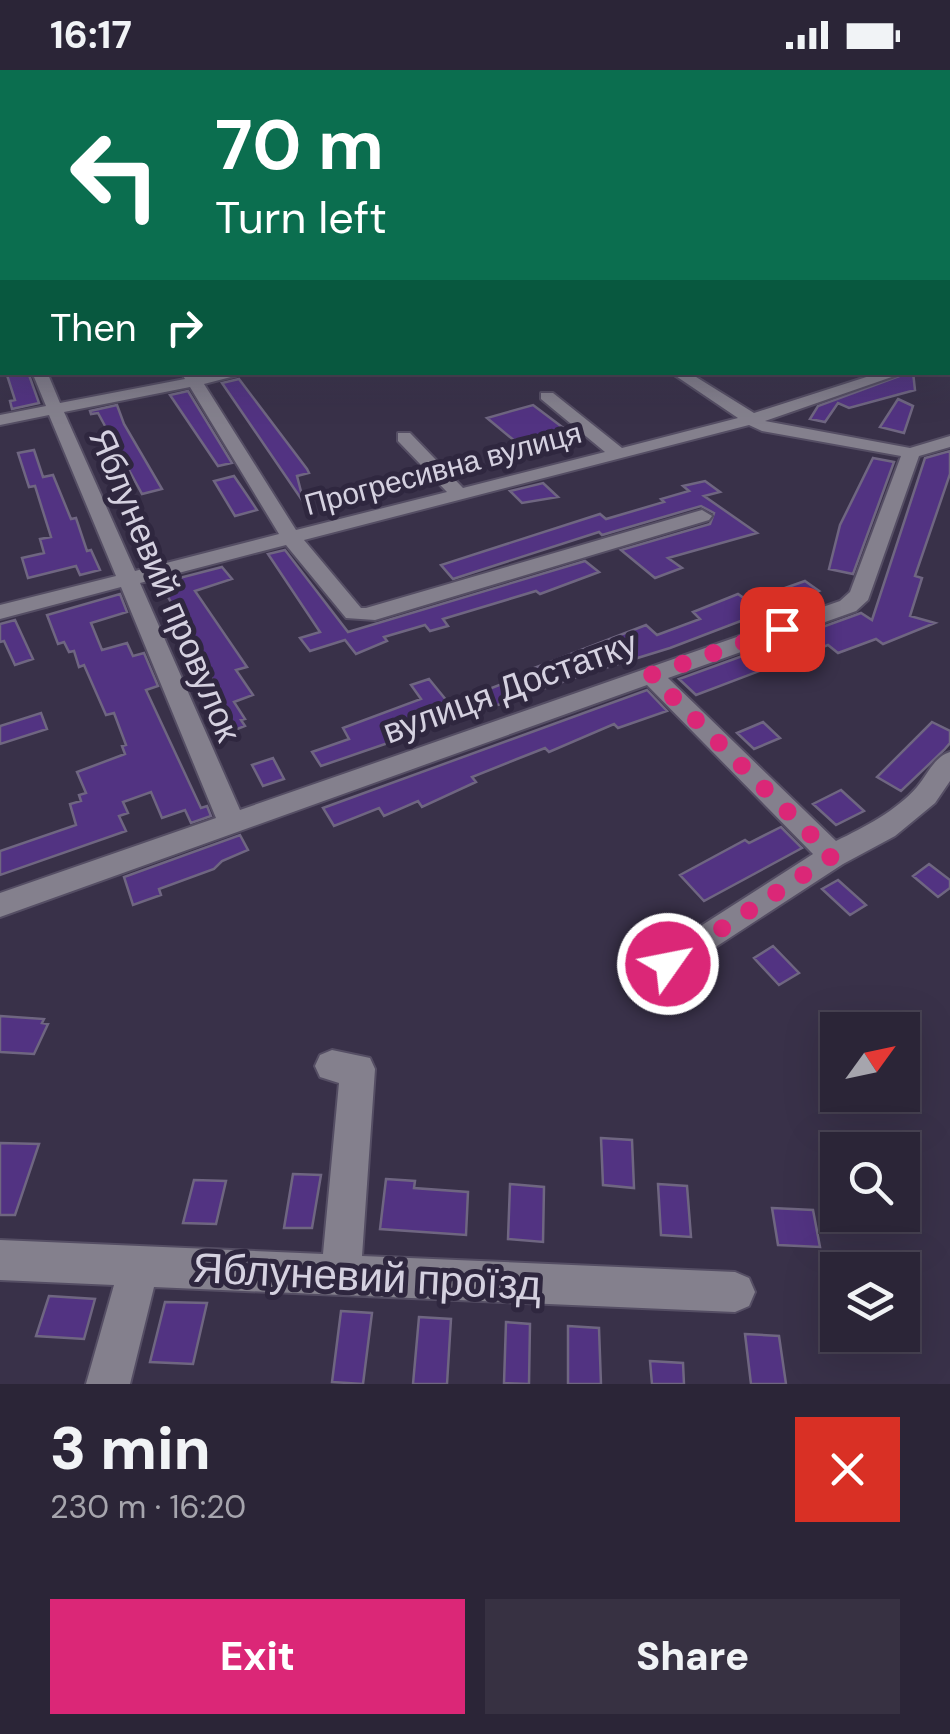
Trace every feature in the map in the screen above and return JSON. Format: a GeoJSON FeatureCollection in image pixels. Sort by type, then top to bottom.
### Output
{"type":"FeatureCollection","features":[{"type":"Feature","properties":{"kind":"street","name":"Яблуневий провулок"},"geometry":{"type":"LineString","coordinates":[[39,375],[232,823]]}},
{"type":"Feature","properties":{"kind":"street"},"geometry":{"type":"LineString","coordinates":[[682,375],[762,426],[910,453],[950,441]]}},
{"type":"Feature","properties":{"kind":"street","name":"Прогресивна вулиця"},"geometry":{"type":"LineString","coordinates":[[0,612],[750,420],[883,375]]}},
{"type":"Feature","properties":{"kind":"street"},"geometry":{"type":"LineString","coordinates":[[0,420],[192,377],[292,539],[354,612],[367,615],[702,516]]}},
{"type":"Feature","properties":{"kind":"street"},"geometry":{"type":"LineString","coordinates":[[546,396],[618,454]]}},
{"type":"Feature","properties":{"kind":"street"},"geometry":{"type":"LineString","coordinates":[[404,436],[461,496]]}},
{"type":"Feature","properties":{"kind":"street","name":"вулиця Достатку"},"geometry":{"type":"LineString","coordinates":[[0,905],[848,606],[860,595],[910,453]]}},
{"type":"Feature","properties":{"kind":"street"},"geometry":{"type":"LineString","coordinates":[[651,675],[832,856]]}},
{"type":"Feature","properties":{"kind":"street"},"geometry":{"type":"LineString","coordinates":[[668,964],[832,856],[886,828],[925,796],[950,761]]}},
{"type":"Feature","properties":{"kind":"street"},"geometry":{"type":"LineString","coordinates":[[332,1066],[358,1069],[341,1274]]}},
{"type":"Feature","properties":{"kind":"street","name":"Яблуневий проїзд"},"geometry":{"type":"LineString","coordinates":[[0,1260],[734,1292]]}},
{"type":"Feature","properties":{"kind":"street"},"geometry":{"type":"LineString","coordinates":[[108,1384],[139,1265]]}},
{"type":"Feature","properties":{"kind":"building"},"geometry":{"type":"Polygon","coordinates":[[[7,375],[29,375],[39,403],[12,409],[10,401],[15,400],[7,375]]]}},
{"type":"Feature","properties":{"kind":"building"},"geometry":{"type":"Polygon","coordinates":[[[902,375],[913,375],[915,390],[849,408],[838,403],[825,422],[810,419],[818,406],[902,375]]]}},
{"type":"Feature","properties":{"kind":"building"},"geometry":{"type":"Polygon","coordinates":[[[239,379],[307,469],[309,473],[297,476],[304,503],[222,383],[239,379]]]}},
{"type":"Feature","properties":{"kind":"building"},"geometry":{"type":"Polygon","coordinates":[[[188,391],[232,463],[218,466],[170,395],[188,391]]]}},
{"type":"Feature","properties":{"kind":"building"},"geometry":{"type":"Polygon","coordinates":[[[898,399],[913,406],[904,433],[880,427],[898,399]]]}},
{"type":"Feature","properties":{"kind":"building"},"geometry":{"type":"Polygon","coordinates":[[[117,405],[162,489],[142,494],[98,413],[90,411],[117,405]]]}},
{"type":"Feature","properties":{"kind":"building"},"geometry":{"type":"Polygon","coordinates":[[[533,405],[578,439],[528,452],[487,418],[533,405]]]}},
{"type":"Feature","properties":{"kind":"building"},"geometry":{"type":"Polygon","coordinates":[[[34,450],[43,477],[53,475],[71,519],[76,518],[87,551],[91,550],[100,570],[80,575],[76,566],[28,578],[22,558],[44,553],[40,539],[51,537],[35,486],[29,487],[18,453],[34,450]]]}},
{"type":"Feature","properties":{"kind":"building"},"geometry":{"type":"Polygon","coordinates":[[[950,451],[950,474],[915,576],[922,578],[910,616],[935,623],[883,644],[876,639],[838,653],[828,645],[696,695],[679,679],[861,613],[872,620],[925,458],[950,451]]]}},
{"type":"Feature","properties":{"kind":"building"},"geometry":{"type":"Polygon","coordinates":[[[873,458],[894,462],[853,574],[829,569],[840,525],[873,458]]]}},
{"type":"Feature","properties":{"kind":"building"},"geometry":{"type":"Polygon","coordinates":[[[234,476],[257,510],[235,516],[214,481],[234,476]]]}},
{"type":"Feature","properties":{"kind":"building"},"geometry":{"type":"Polygon","coordinates":[[[705,481],[720,492],[704,496],[757,533],[668,558],[682,568],[655,578],[621,550],[710,524],[714,513],[701,506],[602,535],[599,532],[453,579],[441,565],[600,514],[606,519],[664,502],[661,499],[689,491],[683,486],[705,481]]]}},
{"type":"Feature","properties":{"kind":"building"},"geometry":{"type":"Polygon","coordinates":[[[543,483],[558,497],[522,503],[510,491],[543,483]]]}},
{"type":"Feature","properties":{"kind":"building"},"geometry":{"type":"Polygon","coordinates":[[[285,550],[348,632],[585,561],[599,572],[540,594],[536,591],[443,619],[448,626],[430,631],[425,625],[384,637],[387,641],[356,654],[345,640],[310,651],[300,638],[320,632],[268,554],[285,550]]]}},
{"type":"Feature","properties":{"kind":"building"},"geometry":{"type":"Polygon","coordinates":[[[222,567],[232,579],[195,591],[247,667],[236,670],[253,695],[234,702],[245,726],[230,732],[205,684],[213,682],[206,663],[160,583],[222,567]]]}},
{"type":"Feature","properties":{"kind":"building"},"geometry":{"type":"Polygon","coordinates":[[[805,581],[819,591],[670,648],[478,712],[464,695],[482,688],[484,691],[646,625],[657,635],[700,619],[693,612],[738,594],[748,601],[805,581]]]}},
{"type":"Feature","properties":{"kind":"building"},"geometry":{"type":"Polygon","coordinates":[[[120,594],[127,612],[91,623],[102,650],[127,643],[133,656],[144,653],[158,686],[146,690],[201,808],[207,806],[211,816],[191,823],[185,810],[162,818],[151,792],[123,802],[128,813],[119,816],[126,831],[0,875],[0,851],[76,825],[70,804],[81,801],[79,795],[86,793],[77,772],[125,754],[122,746],[126,745],[114,713],[106,715],[84,665],[79,667],[74,651],[69,652],[64,642],[58,644],[47,615],[120,594]]]}},
{"type":"Feature","properties":{"kind":"building"},"geometry":{"type":"Polygon","coordinates":[[[15,620],[33,659],[15,665],[4,641],[0,642],[0,624],[15,620]]]}},
{"type":"Feature","properties":{"kind":"building"},"geometry":{"type":"Polygon","coordinates":[[[429,679],[451,706],[412,720],[420,732],[321,766],[312,752],[349,739],[343,728],[421,699],[411,685],[429,679]]]}},
{"type":"Feature","properties":{"kind":"building"},"geometry":{"type":"Polygon","coordinates":[[[647,690],[667,711],[618,728],[614,724],[549,752],[545,748],[472,777],[476,782],[422,807],[418,801],[384,816],[379,808],[334,826],[323,808],[647,690]]]}},
{"type":"Feature","properties":{"kind":"building"},"geometry":{"type":"Polygon","coordinates":[[[41,713],[47,729],[0,744],[0,726],[41,713]]]}},
{"type":"Feature","properties":{"kind":"building"},"geometry":{"type":"Polygon","coordinates":[[[763,722],[780,738],[754,749],[737,733],[763,722]]]}},
{"type":"Feature","properties":{"kind":"building"},"geometry":{"type":"Polygon","coordinates":[[[932,722],[950,731],[950,743],[944,750],[901,791],[877,777],[932,722]]]}},
{"type":"Feature","properties":{"kind":"building"},"geometry":{"type":"Polygon","coordinates":[[[273,758],[284,779],[263,786],[252,765],[273,758]]]}},
{"type":"Feature","properties":{"kind":"building"},"geometry":{"type":"Polygon","coordinates":[[[841,790],[864,811],[836,825],[813,804],[841,790]]]}},
{"type":"Feature","properties":{"kind":"building"},"geometry":{"type":"Polygon","coordinates":[[[781,827],[802,848],[704,901],[680,875],[745,840],[749,843],[781,827]]]}},
{"type":"Feature","properties":{"kind":"building"},"geometry":{"type":"Polygon","coordinates":[[[240,835],[248,850],[222,861],[214,869],[159,889],[161,895],[133,905],[124,877],[240,835]]]}},
{"type":"Feature","properties":{"kind":"building"},"geometry":{"type":"Polygon","coordinates":[[[929,864],[950,880],[950,888],[938,897],[913,876],[929,864]]]}},
{"type":"Feature","properties":{"kind":"building"},"geometry":{"type":"Polygon","coordinates":[[[838,880],[866,905],[850,915],[822,889],[838,880]]]}},
{"type":"Feature","properties":{"kind":"building"},"geometry":{"type":"Polygon","coordinates":[[[773,946],[799,973],[779,985],[754,958],[773,946]]]}},
{"type":"Feature","properties":{"kind":"building"},"geometry":{"type":"Polygon","coordinates":[[[0,1016],[44,1019],[42,1023],[48,1024],[34,1054],[0,1052],[0,1016]]]}},
{"type":"Feature","properties":{"kind":"building"},"geometry":{"type":"Polygon","coordinates":[[[601,1138],[632,1140],[634,1188],[603,1185],[601,1138]]]}},
{"type":"Feature","properties":{"kind":"building"},"geometry":{"type":"Polygon","coordinates":[[[0,1143],[39,1144],[15,1215],[0,1215],[0,1143]]]}},
{"type":"Feature","properties":{"kind":"building"},"geometry":{"type":"Polygon","coordinates":[[[293,1174],[321,1175],[312,1228],[284,1228],[293,1174]]]}},
{"type":"Feature","properties":{"kind":"building"},"geometry":{"type":"Polygon","coordinates":[[[386,1179],[415,1181],[414,1188],[468,1192],[466,1235],[380,1229],[386,1179]]]}},
{"type":"Feature","properties":{"kind":"building"},"geometry":{"type":"Polygon","coordinates":[[[194,1180],[226,1181],[216,1224],[183,1223],[194,1180]]]}},
{"type":"Feature","properties":{"kind":"building"},"geometry":{"type":"Polygon","coordinates":[[[510,1184],[544,1187],[543,1242],[508,1239],[510,1184]]]}},
{"type":"Feature","properties":{"kind":"building"},"geometry":{"type":"Polygon","coordinates":[[[658,1184],[687,1186],[691,1237],[661,1235],[658,1184]]]}},
{"type":"Feature","properties":{"kind":"building"},"geometry":{"type":"Polygon","coordinates":[[[772,1208],[813,1210],[820,1247],[778,1245],[772,1208]]]}},
{"type":"Feature","properties":{"kind":"building"},"geometry":{"type":"Polygon","coordinates":[[[49,1296],[95,1299],[84,1339],[36,1336],[49,1296]]]}},
{"type":"Feature","properties":{"kind":"building"},"geometry":{"type":"Polygon","coordinates":[[[165,1302],[207,1303],[193,1364],[150,1362],[165,1302]]]}},
{"type":"Feature","properties":{"kind":"building"},"geometry":{"type":"Polygon","coordinates":[[[341,1311],[372,1313],[363,1384],[332,1382],[341,1311]]]}},
{"type":"Feature","properties":{"kind":"building"},"geometry":{"type":"Polygon","coordinates":[[[419,1317],[451,1319],[447,1384],[413,1384],[419,1317]]]}},
{"type":"Feature","properties":{"kind":"building"},"geometry":{"type":"Polygon","coordinates":[[[506,1322],[530,1324],[529,1384],[504,1383],[506,1322]]]}},
{"type":"Feature","properties":{"kind":"building"},"geometry":{"type":"Polygon","coordinates":[[[568,1326],[599,1328],[601,1384],[568,1384],[568,1326]]]}},
{"type":"Feature","properties":{"kind":"building"},"geometry":{"type":"Polygon","coordinates":[[[745,1334],[779,1336],[786,1384],[751,1384],[745,1334]]]}},
{"type":"Feature","properties":{"kind":"building"},"geometry":{"type":"Polygon","coordinates":[[[650,1361],[683,1363],[684,1384],[652,1384],[650,1361]]]}},
{"type":"Feature","properties":{"kind":"route"},"geometry":{"type":"LineString","coordinates":[[668,964],[832,856],[651,675],[782,629]]}}]}
